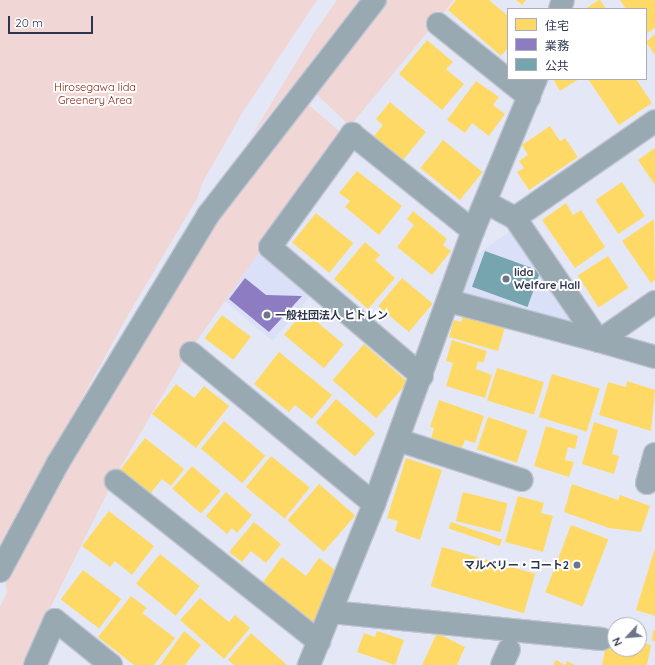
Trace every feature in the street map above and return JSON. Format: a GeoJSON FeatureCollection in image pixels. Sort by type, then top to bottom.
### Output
{"type":"FeatureCollection","features":[{"type":"Feature","properties":{"kind":"street"},"geometry":{"type":"LineString","coordinates":[[0,571],[58,463],[212,209],[375,0]]}},
{"type":"Feature","properties":{"kind":"street"},"geometry":{"type":"LineString","coordinates":[[438,24],[507,71]]}},
{"type":"Feature","properties":{"kind":"street"},"geometry":{"type":"LineString","coordinates":[[309,665],[374,504],[485,202],[532,88],[520,80]]}},
{"type":"Feature","properties":{"kind":"street"},"geometry":{"type":"LineString","coordinates":[[515,218],[655,121]]}},
{"type":"Feature","properties":{"kind":"street"},"geometry":{"type":"LineString","coordinates":[[422,376],[270,247],[352,134],[474,231]]}},
{"type":"Feature","properties":{"kind":"street"},"geometry":{"type":"LineString","coordinates":[[485,202],[515,218],[599,341]]}},
{"type":"Feature","properties":{"kind":"street"},"geometry":{"type":"LineString","coordinates":[[449,301],[655,357]]}},
{"type":"Feature","properties":{"kind":"street"},"geometry":{"type":"LineString","coordinates":[[599,341],[655,302]]}},
{"type":"Feature","properties":{"kind":"street"},"geometry":{"type":"LineString","coordinates":[[192,353],[374,504]]}},
{"type":"Feature","properties":{"kind":"street"},"geometry":{"type":"LineString","coordinates":[[398,440],[522,480]]}},
{"type":"Feature","properties":{"kind":"street"},"geometry":{"type":"LineString","coordinates":[[647,483],[655,454]]}},
{"type":"Feature","properties":{"kind":"street"},"geometry":{"type":"LineString","coordinates":[[116,481],[319,642]]}},
{"type":"Feature","properties":{"kind":"street"},"geometry":{"type":"LineString","coordinates":[[331,612],[602,638]]}},
{"type":"Feature","properties":{"kind":"street"},"geometry":{"type":"LineString","coordinates":[[35,665],[55,620],[111,665]]}},
{"type":"Feature","properties":{"kind":"shaded area"},"geometry":{"type":"Polygon","coordinates":[[[509,232],[518,235],[575,320],[570,325],[467,297],[464,290],[477,254],[509,232]]]}},
{"type":"Feature","properties":{"kind":"shaded area"},"geometry":{"type":"Polygon","coordinates":[[[261,249],[313,293],[273,341],[221,297],[261,249]]]}},
{"type":"Feature","properties":{"kind":"green space","name":"Hirosegawa Iida Greenery Area"},"geometry":{"type":"Polygon","coordinates":[[[0,0],[317,0],[241,115],[203,182],[197,199],[128,315],[0,547],[0,0]]]}},
{"type":"Feature","properties":{"kind":"green space"},"geometry":{"type":"Polygon","coordinates":[[[337,0],[362,0],[251,137],[312,36],[337,0]]]}},
{"type":"Feature","properties":{"kind":"green space"},"geometry":{"type":"Polygon","coordinates":[[[388,0],[454,0],[350,126],[313,91],[388,0]]]}},
{"type":"Feature","properties":{"kind":"green space"},"geometry":{"type":"Polygon","coordinates":[[[304,101],[343,134],[184,359],[117,473],[22,665],[0,665],[0,607],[7,592],[5,579],[62,474],[193,254],[304,101]]]}},
{"type":"Feature","properties":{"kind":"building: 住宅"},"geometry":{"type":"Polygon","coordinates":[[[456,0],[489,0],[507,15],[507,49],[501,56],[448,10],[456,0]]]}},
{"type":"Feature","properties":{"kind":"building: 住宅"},"geometry":{"type":"Polygon","coordinates":[[[516,0],[526,0],[522,5],[516,0]]]}},
{"type":"Feature","properties":{"kind":"building: 住宅"},"geometry":{"type":"Polygon","coordinates":[[[599,0],[605,8],[587,8],[599,0]]]}},
{"type":"Feature","properties":{"kind":"building: 住宅"},"geometry":{"type":"Polygon","coordinates":[[[620,0],[655,0],[655,28],[647,33],[647,8],[625,8],[620,0]]]}},
{"type":"Feature","properties":{"kind":"building: 住宅"},"geometry":{"type":"Polygon","coordinates":[[[655,34],[655,55],[647,43],[647,41],[655,34]]]}},
{"type":"Feature","properties":{"kind":"building: 住宅"},"geometry":{"type":"Polygon","coordinates":[[[427,40],[453,62],[446,69],[464,84],[442,110],[399,74],[427,40]]]}},
{"type":"Feature","properties":{"kind":"building: 住宅"},"geometry":{"type":"Polygon","coordinates":[[[554,80],[577,80],[560,91],[554,80]]]}},
{"type":"Feature","properties":{"kind":"building: 住宅"},"geometry":{"type":"Polygon","coordinates":[[[589,80],[637,80],[652,103],[619,125],[589,80]]]}},
{"type":"Feature","properties":{"kind":"building: 住宅"},"geometry":{"type":"Polygon","coordinates":[[[476,81],[499,97],[493,105],[505,114],[489,136],[472,123],[465,133],[447,120],[476,81]]]}},
{"type":"Feature","properties":{"kind":"building: 住宅"},"geometry":{"type":"Polygon","coordinates":[[[390,102],[426,132],[403,160],[374,136],[383,125],[376,119],[390,102]]]}},
{"type":"Feature","properties":{"kind":"building: 住宅"},"geometry":{"type":"Polygon","coordinates":[[[550,126],[560,141],[565,138],[578,157],[529,190],[517,172],[524,168],[519,161],[528,155],[522,145],[550,126]]]}},
{"type":"Feature","properties":{"kind":"building: 住宅"},"geometry":{"type":"Polygon","coordinates":[[[443,140],[483,172],[460,200],[420,168],[443,140]]]}},
{"type":"Feature","properties":{"kind":"building: 住宅"},"geometry":{"type":"Polygon","coordinates":[[[655,148],[655,185],[638,160],[655,148]]]}},
{"type":"Feature","properties":{"kind":"building: 住宅"},"geometry":{"type":"Polygon","coordinates":[[[357,171],[402,206],[379,235],[345,207],[350,201],[339,193],[357,171]]]}},
{"type":"Feature","properties":{"kind":"building: 住宅"},"geometry":{"type":"Polygon","coordinates":[[[622,182],[645,216],[618,234],[595,200],[622,182]]]}},
{"type":"Feature","properties":{"kind":"building: 住宅"},"geometry":{"type":"Polygon","coordinates":[[[566,203],[573,215],[581,210],[605,247],[575,268],[542,220],[566,203]]]}},
{"type":"Feature","properties":{"kind":"building: 住宅"},"geometry":{"type":"Polygon","coordinates":[[[413,211],[447,239],[443,245],[451,251],[432,275],[397,247],[414,225],[407,219],[413,211]]]}},
{"type":"Feature","properties":{"kind":"building: 住宅"},"geometry":{"type":"Polygon","coordinates":[[[316,213],[353,243],[329,273],[292,243],[316,213]]]}},
{"type":"Feature","properties":{"kind":"building: 住宅"},"geometry":{"type":"Polygon","coordinates":[[[654,219],[655,280],[651,283],[622,241],[654,219]]]}},
{"type":"Feature","properties":{"kind":"building: 住宅"},"geometry":{"type":"Polygon","coordinates":[[[365,242],[380,255],[375,260],[395,278],[368,309],[334,279],[365,242]]]}},
{"type":"Feature","properties":{"kind":"building: 住宅"},"geometry":{"type":"Polygon","coordinates":[[[608,256],[629,288],[599,307],[578,276],[608,256]]]}},
{"type":"Feature","properties":{"kind":"building: 住宅"},"geometry":{"type":"Polygon","coordinates":[[[402,278],[433,304],[409,332],[378,306],[402,278]]]}},
{"type":"Feature","properties":{"kind":"building: 住宅"},"geometry":{"type":"Polygon","coordinates":[[[304,311],[344,344],[324,368],[284,335],[304,311]]]}},
{"type":"Feature","properties":{"kind":"building: 住宅"},"geometry":{"type":"Polygon","coordinates":[[[222,315],[251,337],[233,360],[205,338],[222,315]]]}},
{"type":"Feature","properties":{"kind":"building: 住宅"},"geometry":{"type":"Polygon","coordinates":[[[463,315],[505,327],[498,351],[449,337],[454,320],[461,322],[463,315]]]}},
{"type":"Feature","properties":{"kind":"building: 住宅"},"geometry":{"type":"Polygon","coordinates":[[[452,340],[487,351],[483,363],[478,361],[476,369],[492,375],[485,398],[446,386],[453,363],[446,361],[452,340]]]}},
{"type":"Feature","properties":{"kind":"building: 住宅"},"geometry":{"type":"Polygon","coordinates":[[[364,344],[408,382],[376,418],[333,380],[364,344]]]}},
{"type":"Feature","properties":{"kind":"building: 住宅"},"geometry":{"type":"Polygon","coordinates":[[[279,352],[332,395],[312,419],[295,405],[289,412],[254,384],[279,352]]]}},
{"type":"Feature","properties":{"kind":"building: 住宅"},"geometry":{"type":"Polygon","coordinates":[[[497,368],[544,382],[534,415],[487,401],[497,368]]]}},
{"type":"Feature","properties":{"kind":"building: 住宅"},"geometry":{"type":"Polygon","coordinates":[[[552,374],[600,389],[587,432],[539,417],[552,374]]]}},
{"type":"Feature","properties":{"kind":"building: 住宅"},"geometry":{"type":"Polygon","coordinates":[[[627,381],[655,390],[651,431],[599,415],[608,382],[626,387],[627,381]]]}},
{"type":"Feature","properties":{"kind":"building: 住宅"},"geometry":{"type":"Polygon","coordinates":[[[176,384],[194,398],[204,386],[229,406],[196,448],[152,414],[176,384]]]}},
{"type":"Feature","properties":{"kind":"building: 住宅"},"geometry":{"type":"Polygon","coordinates":[[[336,399],[375,433],[355,457],[316,422],[336,399]]]}},
{"type":"Feature","properties":{"kind":"building: 住宅"},"geometry":{"type":"Polygon","coordinates":[[[439,400],[484,416],[475,443],[465,440],[461,450],[431,439],[434,428],[430,427],[439,400]]]}},
{"type":"Feature","properties":{"kind":"building: 住宅"},"geometry":{"type":"Polygon","coordinates":[[[488,417],[528,431],[517,463],[477,449],[488,417]]]}},
{"type":"Feature","properties":{"kind":"building: 住宅"},"geometry":{"type":"Polygon","coordinates":[[[224,421],[265,456],[242,483],[201,449],[224,421]]]}},
{"type":"Feature","properties":{"kind":"building: 住宅"},"geometry":{"type":"Polygon","coordinates":[[[594,422],[618,430],[612,454],[619,456],[614,474],[582,464],[594,422]]]}},
{"type":"Feature","properties":{"kind":"building: 住宅"},"geometry":{"type":"Polygon","coordinates":[[[546,426],[578,436],[575,449],[568,447],[565,460],[574,462],[569,477],[534,466],[546,426]]]}},
{"type":"Feature","properties":{"kind":"building: 住宅"},"geometry":{"type":"Polygon","coordinates":[[[145,438],[184,469],[171,486],[162,479],[150,494],[120,470],[145,438]]]}},
{"type":"Feature","properties":{"kind":"building: 住宅"},"geometry":{"type":"Polygon","coordinates":[[[271,456],[310,487],[285,519],[246,487],[271,456]]]}},
{"type":"Feature","properties":{"kind":"building: 住宅"},"geometry":{"type":"Polygon","coordinates":[[[406,458],[442,470],[420,540],[395,531],[398,521],[387,518],[406,458]]]}},
{"type":"Feature","properties":{"kind":"building: 住宅"},"geometry":{"type":"Polygon","coordinates":[[[192,466],[221,491],[201,514],[172,489],[192,466]]]}},
{"type":"Feature","properties":{"kind":"building: 住宅"},"geometry":{"type":"Polygon","coordinates":[[[319,484],[355,515],[324,552],[288,520],[319,484]]]}},
{"type":"Feature","properties":{"kind":"building: 住宅"},"geometry":{"type":"Polygon","coordinates":[[[572,484],[618,500],[620,495],[650,506],[641,532],[609,528],[564,512],[572,484]]]}},
{"type":"Feature","properties":{"kind":"building: 住宅"},"geometry":{"type":"Polygon","coordinates":[[[226,492],[252,515],[237,533],[232,528],[227,534],[206,516],[226,492]]]}},
{"type":"Feature","properties":{"kind":"building: 住宅"},"geometry":{"type":"Polygon","coordinates":[[[463,492],[508,503],[500,532],[456,521],[463,492]]]}},
{"type":"Feature","properties":{"kind":"building: 住宅"},"geometry":{"type":"Polygon","coordinates":[[[518,496],[544,503],[541,513],[553,516],[543,552],[505,542],[518,496]]]}},
{"type":"Feature","properties":{"kind":"building: 住宅"},"geometry":{"type":"Polygon","coordinates":[[[109,511],[154,546],[132,575],[115,561],[110,567],[82,546],[109,511]]]}},
{"type":"Feature","properties":{"kind":"building: 住宅"},"geometry":{"type":"Polygon","coordinates":[[[254,522],[281,544],[266,563],[251,551],[242,562],[229,552],[254,522]]]}},
{"type":"Feature","properties":{"kind":"building: 住宅"},"geometry":{"type":"Polygon","coordinates":[[[451,522],[502,540],[500,546],[449,529],[451,522]]]}},
{"type":"Feature","properties":{"kind":"building: 住宅","name":"マルベリー・コート2"},"geometry":{"type":"Polygon","coordinates":[[[571,525],[608,539],[583,607],[545,592],[571,525]]]}},
{"type":"Feature","properties":{"kind":"building: 住宅"},"geometry":{"type":"Polygon","coordinates":[[[442,547],[535,574],[524,613],[431,586],[442,547]]]}},
{"type":"Feature","properties":{"kind":"building: 住宅"},"geometry":{"type":"Polygon","coordinates":[[[655,548],[655,616],[636,610],[655,548]]]}},
{"type":"Feature","properties":{"kind":"building: 住宅"},"geometry":{"type":"Polygon","coordinates":[[[160,554],[200,586],[176,616],[136,584],[160,554]]]}},
{"type":"Feature","properties":{"kind":"building: 住宅"},"geometry":{"type":"Polygon","coordinates":[[[282,557],[306,576],[319,558],[335,570],[315,621],[305,622],[259,587],[282,557]]]}},
{"type":"Feature","properties":{"kind":"building: 住宅"},"geometry":{"type":"Polygon","coordinates":[[[83,570],[121,599],[99,628],[61,600],[83,570]]]}},
{"type":"Feature","properties":{"kind":"building: 住宅"},"geometry":{"type":"Polygon","coordinates":[[[131,596],[147,608],[142,613],[175,638],[154,665],[134,665],[98,637],[131,596]]]}},
{"type":"Feature","properties":{"kind":"building: 住宅"},"geometry":{"type":"Polygon","coordinates":[[[200,598],[229,622],[235,615],[250,628],[224,659],[180,620],[200,598]]]}},
{"type":"Feature","properties":{"kind":"building: 住宅"},"geometry":{"type":"Polygon","coordinates":[[[653,630],[655,631],[655,641],[652,641],[653,630]]]}},
{"type":"Feature","properties":{"kind":"building: 住宅"},"geometry":{"type":"Polygon","coordinates":[[[184,631],[201,645],[185,665],[160,665],[184,631]]]}},
{"type":"Feature","properties":{"kind":"building: 住宅"},"geometry":{"type":"Polygon","coordinates":[[[377,631],[404,640],[395,665],[357,652],[364,633],[375,637],[377,631]]]}},
{"type":"Feature","properties":{"kind":"building: 住宅"},"geometry":{"type":"Polygon","coordinates":[[[251,633],[287,665],[234,665],[228,660],[251,633]]]}},
{"type":"Feature","properties":{"kind":"building: 住宅"},"geometry":{"type":"Polygon","coordinates":[[[437,633],[465,647],[457,665],[422,665],[437,633]]]}},
{"type":"Feature","properties":{"kind":"building: 住宅"},"geometry":{"type":"Polygon","coordinates":[[[607,640],[607,657],[647,657],[647,644],[651,645],[647,665],[602,665],[607,640]]]}},
{"type":"Feature","properties":{"kind":"building: 住宅"},"geometry":{"type":"Polygon","coordinates":[[[556,660],[565,665],[553,665],[556,660]]]}},
{"type":"Feature","properties":{"kind":"building: 住宅"},"geometry":{"type":"Polygon","coordinates":[[[567,661],[575,665],[565,665],[567,661]]]}},
{"type":"Feature","properties":{"kind":"building: 業務","name":"一般社団法人 ヒトレン"},"geometry":{"type":"Polygon","coordinates":[[[245,278],[266,295],[302,296],[269,332],[229,299],[245,278]]]}},
{"type":"Feature","properties":{"kind":"building: 公共","name":"Iida Welfare Hall"},"geometry":{"type":"Polygon","coordinates":[[[485,251],[540,271],[527,307],[472,287],[485,251]]]}},
{"type":"Feature","properties":{"kind":"place","name":"Iida Welfare Hall"},"geometry":{"type":"Point","coordinates":[506,279]}},
{"type":"Feature","properties":{"kind":"place","name":"一般社団法人 ヒトレン"},"geometry":{"type":"Point","coordinates":[267,315]}},
{"type":"Feature","properties":{"kind":"place","name":"マルベリー・コート2"},"geometry":{"type":"Point","coordinates":[577,565]}}]}
